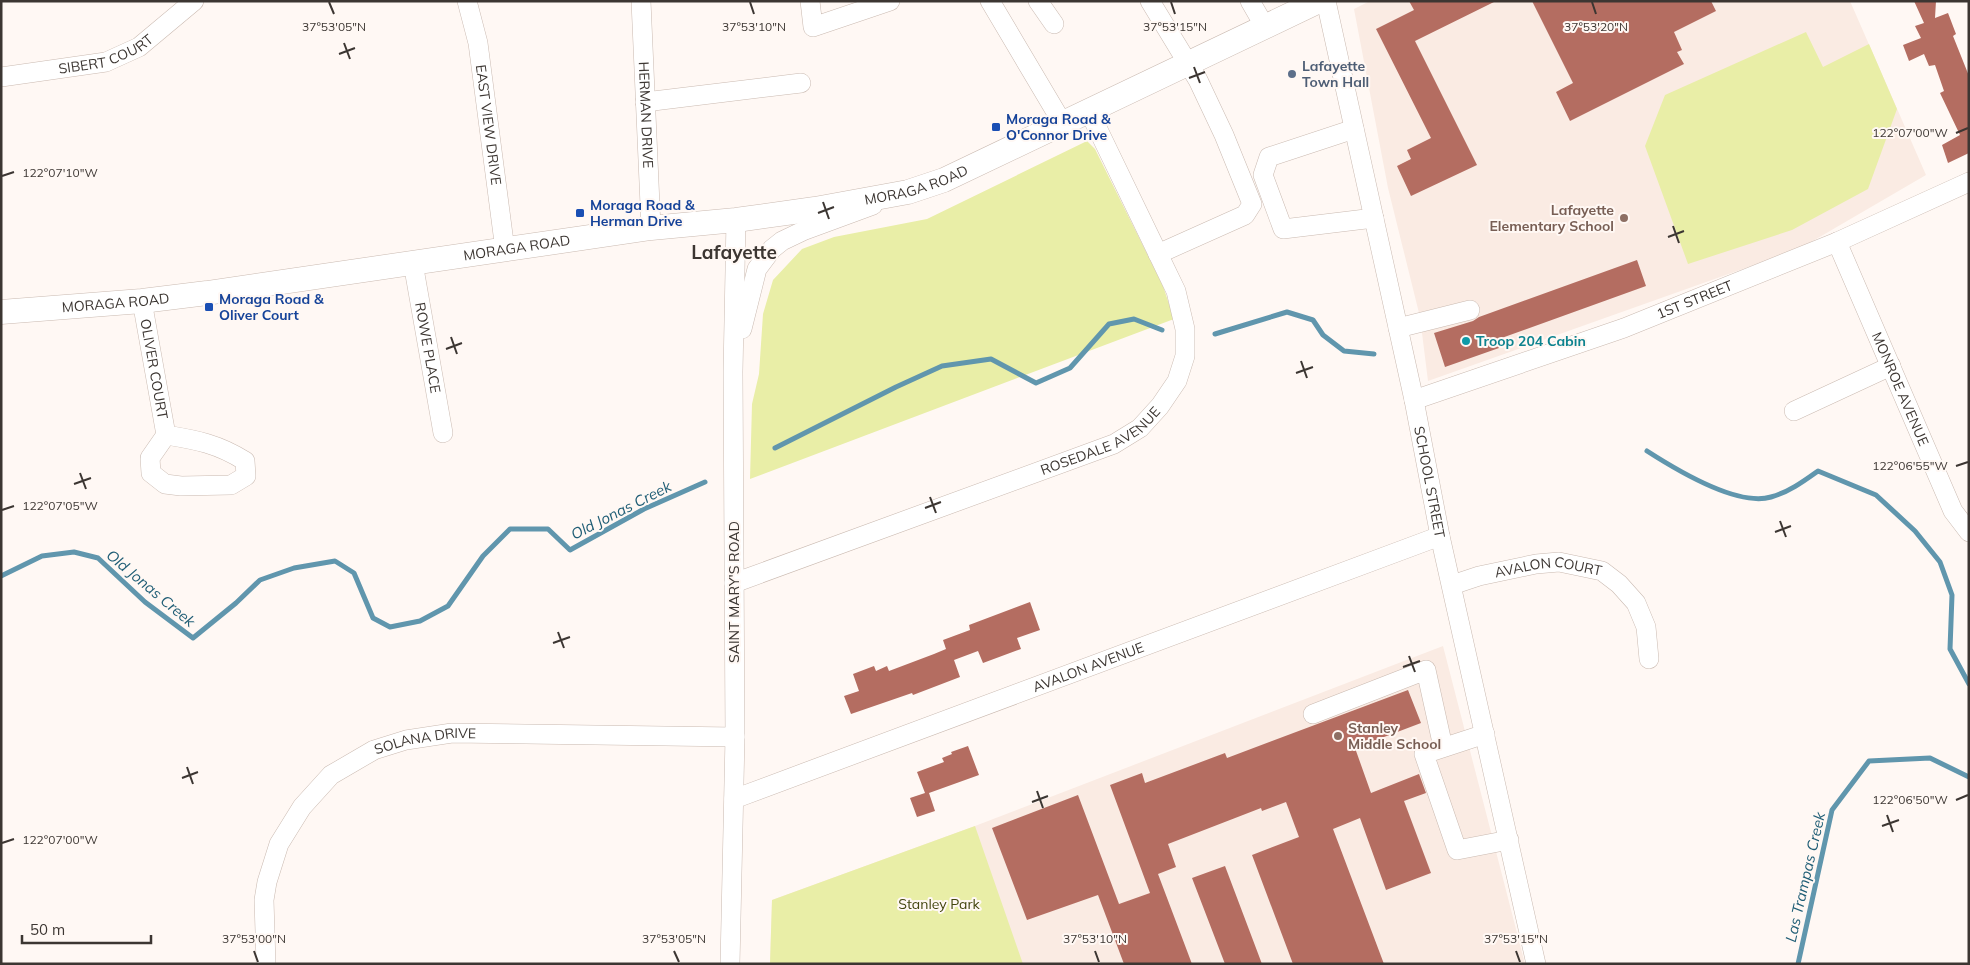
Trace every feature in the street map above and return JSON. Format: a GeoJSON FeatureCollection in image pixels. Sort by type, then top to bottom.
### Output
{"type":"FeatureCollection","features":[{"type":"Feature","properties":{"kind":"main road","name":"MORAGA ROAD"},"geometry":{"type":"LineString","coordinates":[[1,312],[142,301],[651,228],[736,220],[815,209],[908,192],[944,180],[1319,1]]}},
{"type":"Feature","properties":{"kind":"street","name":"SIBERT COURT"},"geometry":{"type":"LineString","coordinates":[[1,77],[106,62],[139,47],[194,1]]}},
{"type":"Feature","properties":{"kind":"street","name":"EAST VIEW DRIVE"},"geometry":{"type":"LineString","coordinates":[[467,1],[478,44],[505,250]]}},
{"type":"Feature","properties":{"kind":"street","name":"HERMAN DRIVE"},"geometry":{"type":"LineString","coordinates":[[641,1],[651,228]]}},
{"type":"Feature","properties":{"kind":"street"},"geometry":{"type":"LineString","coordinates":[[810,1],[813,28],[890,1]]}},
{"type":"Feature","properties":{"kind":"street"},"geometry":{"type":"LineString","coordinates":[[1038,1],[1054,24]]}},
{"type":"Feature","properties":{"kind":"street"},"geometry":{"type":"LineString","coordinates":[[1150,1],[1189,64],[1224,135],[1252,204],[1245,214],[1158,254]]}},
{"type":"Feature","properties":{"kind":"street"},"geometry":{"type":"LineString","coordinates":[[1250,1],[1265,27]]}},
{"type":"Feature","properties":{"kind":"street","name":"SCHOOL STREET"},"geometry":{"type":"LineString","coordinates":[[1326,1],[1414,400],[1440,536],[1536,964]]}},
{"type":"Feature","properties":{"kind":"street"},"geometry":{"type":"LineString","coordinates":[[998,4],[1063,124]]}},
{"type":"Feature","properties":{"kind":"street"},"geometry":{"type":"LineString","coordinates":[[646,102],[801,83]]}},
{"type":"Feature","properties":{"kind":"street","name":"ROSEDALE AVENUE"},"geometry":{"type":"LineString","coordinates":[[734,583],[1114,444],[1140,428],[1160,406],[1177,381],[1185,356],[1185,329],[1176,291],[1089,111]]}},
{"type":"Feature","properties":{"kind":"street"},"geometry":{"type":"LineString","coordinates":[[1354,129],[1269,157],[1263,175],[1283,230],[1374,218]]}},
{"type":"Feature","properties":{"kind":"street","name":"1ST STREET"},"geometry":{"type":"LineString","coordinates":[[1414,400],[1624,328],[1838,242],[1969,182]]}},
{"type":"Feature","properties":{"kind":"street"},"geometry":{"type":"LineString","coordinates":[[733,372],[757,269],[772,249],[782,241],[805,230],[908,192]]}},
{"type":"Feature","properties":{"kind":"street","name":"SAINT MARY'S ROAD"},"geometry":{"type":"LineString","coordinates":[[730,964],[735,737],[733,372],[736,220]]}},
{"type":"Feature","properties":{"kind":"street","name":"MONROE AVENUE"},"geometry":{"type":"LineString","coordinates":[[1838,242],[1953,511],[1969,532]]}},
{"type":"Feature","properties":{"kind":"street","name":"ROWE PLACE"},"geometry":{"type":"LineString","coordinates":[[413,263],[443,433]]}},
{"type":"Feature","properties":{"kind":"street","name":"OLIVER COURT"},"geometry":{"type":"LineString","coordinates":[[142,301],[166,435],[150,458],[151,473],[165,484],[231,486],[246,476],[245,461],[227,449],[198,440],[166,435]]}},
{"type":"Feature","properties":{"kind":"street"},"geometry":{"type":"LineString","coordinates":[[1398,328],[1470,310]]}},
{"type":"Feature","properties":{"kind":"street"},"geometry":{"type":"LineString","coordinates":[[1794,411],[1891,366]]}},
{"type":"Feature","properties":{"kind":"street","name":"AVALON AVENUE"},"geometry":{"type":"LineString","coordinates":[[734,799],[1440,536]]}},
{"type":"Feature","properties":{"kind":"street","name":"AVALON COURT"},"geometry":{"type":"LineString","coordinates":[[1452,585],[1479,576],[1536,564],[1559,562],[1602,571],[1619,584],[1636,603],[1646,627],[1649,658]]}},
{"type":"Feature","properties":{"kind":"street"},"geometry":{"type":"LineString","coordinates":[[1313,714],[1426,670],[1443,747]]}},
{"type":"Feature","properties":{"kind":"street","name":"SOLANA DRIVE"},"geometry":{"type":"LineString","coordinates":[[266,964],[264,900],[267,882],[279,844],[302,807],[331,775],[374,750],[406,740],[452,733],[735,737]]}},
{"type":"Feature","properties":{"kind":"street"},"geometry":{"type":"LineString","coordinates":[[1485,734],[1424,754],[1457,850],[1509,840]]}},
{"type":"Feature","properties":{"kind":"shaded area","name":"Lafayette Elementary School"},"geometry":{"type":"Polygon","coordinates":[[[1370,1],[1850,1],[1926,175],[1799,249],[1428,381],[1420,317],[1388,188],[1354,9],[1370,1]]]}},
{"type":"Feature","properties":{"kind":"shaded area","name":"Stanley Middle School"},"geometry":{"type":"Polygon","coordinates":[[[1443,646],[1525,964],[770,964],[772,900],[975,826],[1443,646]]]}},
{"type":"Feature","properties":{"kind":"green space"},"geometry":{"type":"Polygon","coordinates":[[[1806,32],[1823,67],[1869,44],[1897,109],[1868,189],[1792,230],[1688,264],[1645,146],[1665,95],[1806,32]]]}},
{"type":"Feature","properties":{"kind":"green space"},"geometry":{"type":"Polygon","coordinates":[[[1087,141],[1095,149],[1163,286],[1174,319],[750,479],[752,404],[759,374],[763,314],[773,280],[802,249],[834,237],[927,219],[1087,141]]]}},
{"type":"Feature","properties":{"kind":"green space","name":"Stanley Park"},"geometry":{"type":"Polygon","coordinates":[[[975,826],[1023,964],[770,964],[772,900],[975,826]]]}},
{"type":"Feature","properties":{"kind":"building"},"geometry":{"type":"Polygon","coordinates":[[[1409,1],[1496,1],[1415,41],[1477,165],[1411,196],[1397,166],[1411,159],[1407,150],[1431,138],[1376,29],[1414,10],[1409,1]]]}},
{"type":"Feature","properties":{"kind":"building"},"geometry":{"type":"Polygon","coordinates":[[[1532,1],[1711,1],[1716,11],[1674,32],[1682,50],[1677,52],[1684,64],[1570,121],[1556,92],[1573,83],[1532,1]]]}},
{"type":"Feature","properties":{"kind":"building"},"geometry":{"type":"Polygon","coordinates":[[[1914,1],[1936,1],[1935,18],[1948,13],[1956,34],[1953,36],[1969,76],[1969,153],[1948,163],[1942,145],[1960,135],[1940,93],[1944,91],[1935,65],[1929,66],[1924,54],[1909,61],[1903,45],[1921,38],[1915,26],[1924,23],[1914,1]]]}},
{"type":"Feature","properties":{"kind":"building"},"geometry":{"type":"Polygon","coordinates":[[[1637,260],[1646,286],[1496,340],[1499,348],[1445,367],[1434,333],[1473,321],[1479,317],[1637,260]]]}},
{"type":"Feature","properties":{"kind":"building"},"geometry":{"type":"Polygon","coordinates":[[[1030,602],[1040,630],[1017,638],[1021,649],[983,663],[978,651],[954,660],[960,677],[913,695],[912,693],[851,714],[844,696],[859,691],[853,674],[874,666],[876,671],[887,666],[889,671],[934,654],[946,649],[943,640],[970,630],[969,625],[1030,602]]]}},
{"type":"Feature","properties":{"kind":"building"},"geometry":{"type":"Polygon","coordinates":[[[1408,690],[1421,723],[1355,748],[1371,793],[1419,774],[1426,793],[1404,801],[1431,873],[1386,890],[1360,818],[1333,829],[1384,964],[1293,964],[1252,855],[1299,837],[1286,802],[1262,811],[1261,808],[1168,844],[1176,867],[1158,874],[1192,964],[1124,964],[1098,895],[1027,920],[992,828],[1078,795],[1119,904],[1150,893],[1110,785],[1142,773],[1145,783],[1225,753],[1227,758],[1408,690]]]}},
{"type":"Feature","properties":{"kind":"building"},"geometry":{"type":"Polygon","coordinates":[[[968,746],[979,775],[929,793],[935,811],[917,817],[910,798],[925,793],[917,772],[944,762],[942,758],[952,754],[951,752],[968,746]]]}},
{"type":"Feature","properties":{"kind":"building"},"geometry":{"type":"Polygon","coordinates":[[[1225,866],[1262,964],[1225,964],[1192,878],[1225,866]]]}},
{"type":"Feature","properties":{"kind":"waterway","name":"Old Jonas Creek"},"geometry":{"type":"LineString","coordinates":[[1215,334],[1287,312],[1313,320],[1323,335],[1344,351],[1374,354]]}},
{"type":"Feature","properties":{"kind":"waterway","name":"Old Jonas Creek"},"geometry":{"type":"LineString","coordinates":[[775,448],[942,366],[991,359],[1036,383],[1070,368],[1109,324],[1134,319],[1162,330]]}},
{"type":"Feature","properties":{"kind":"waterway","name":"Old Jonas Creek"},"geometry":{"type":"LineString","coordinates":[[1647,451],[1690,476],[1724,492],[1741,497],[1757,499],[1778,495],[1796,486],[1818,471],[1876,495],[1915,531],[1940,562],[1952,595],[1950,649],[1969,684]]}},
{"type":"Feature","properties":{"kind":"waterway","name":"Old Jonas Creek"},"geometry":{"type":"LineString","coordinates":[[1,576],[42,556],[74,552],[98,558],[145,602],[193,638],[236,603],[260,580],[294,568],[335,561],[354,573],[373,618],[390,627],[420,621],[448,606],[483,556],[510,529],[548,529],[570,550],[644,509],[705,482]]}},
{"type":"Feature","properties":{"kind":"waterway","name":"Las Trampas Creek"},"geometry":{"type":"LineString","coordinates":[[1798,964],[1832,810],[1869,761],[1930,758],[1969,777]]}},
{"type":"Feature","properties":{"kind":"place","name":"Lafayette Town Hall"},"geometry":{"type":"Point","coordinates":[1292,74]}},
{"type":"Feature","properties":{"kind":"place","name":"Moraga Road & O'Connor Drive"},"geometry":{"type":"Point","coordinates":[996,127]}},
{"type":"Feature","properties":{"kind":"place","name":"Moraga Road & Herman Drive"},"geometry":{"type":"Point","coordinates":[580,213]}},
{"type":"Feature","properties":{"kind":"place","name":"Lafayette Elementary School"},"geometry":{"type":"Point","coordinates":[1624,218]}},
{"type":"Feature","properties":{"kind":"place","name":"Moraga Road & Oliver Court"},"geometry":{"type":"Point","coordinates":[209,307]}},
{"type":"Feature","properties":{"kind":"place","name":"Troop 204 Cabin"},"geometry":{"type":"Point","coordinates":[1466,341]}},
{"type":"Feature","properties":{"kind":"place","name":"Stanley Middle School"},"geometry":{"type":"Point","coordinates":[1338,736]}},
{"type":"Feature","properties":{"kind":"district","name":"Lafayette"},"geometry":{"type":"Point","coordinates":[734,252]}}]}
